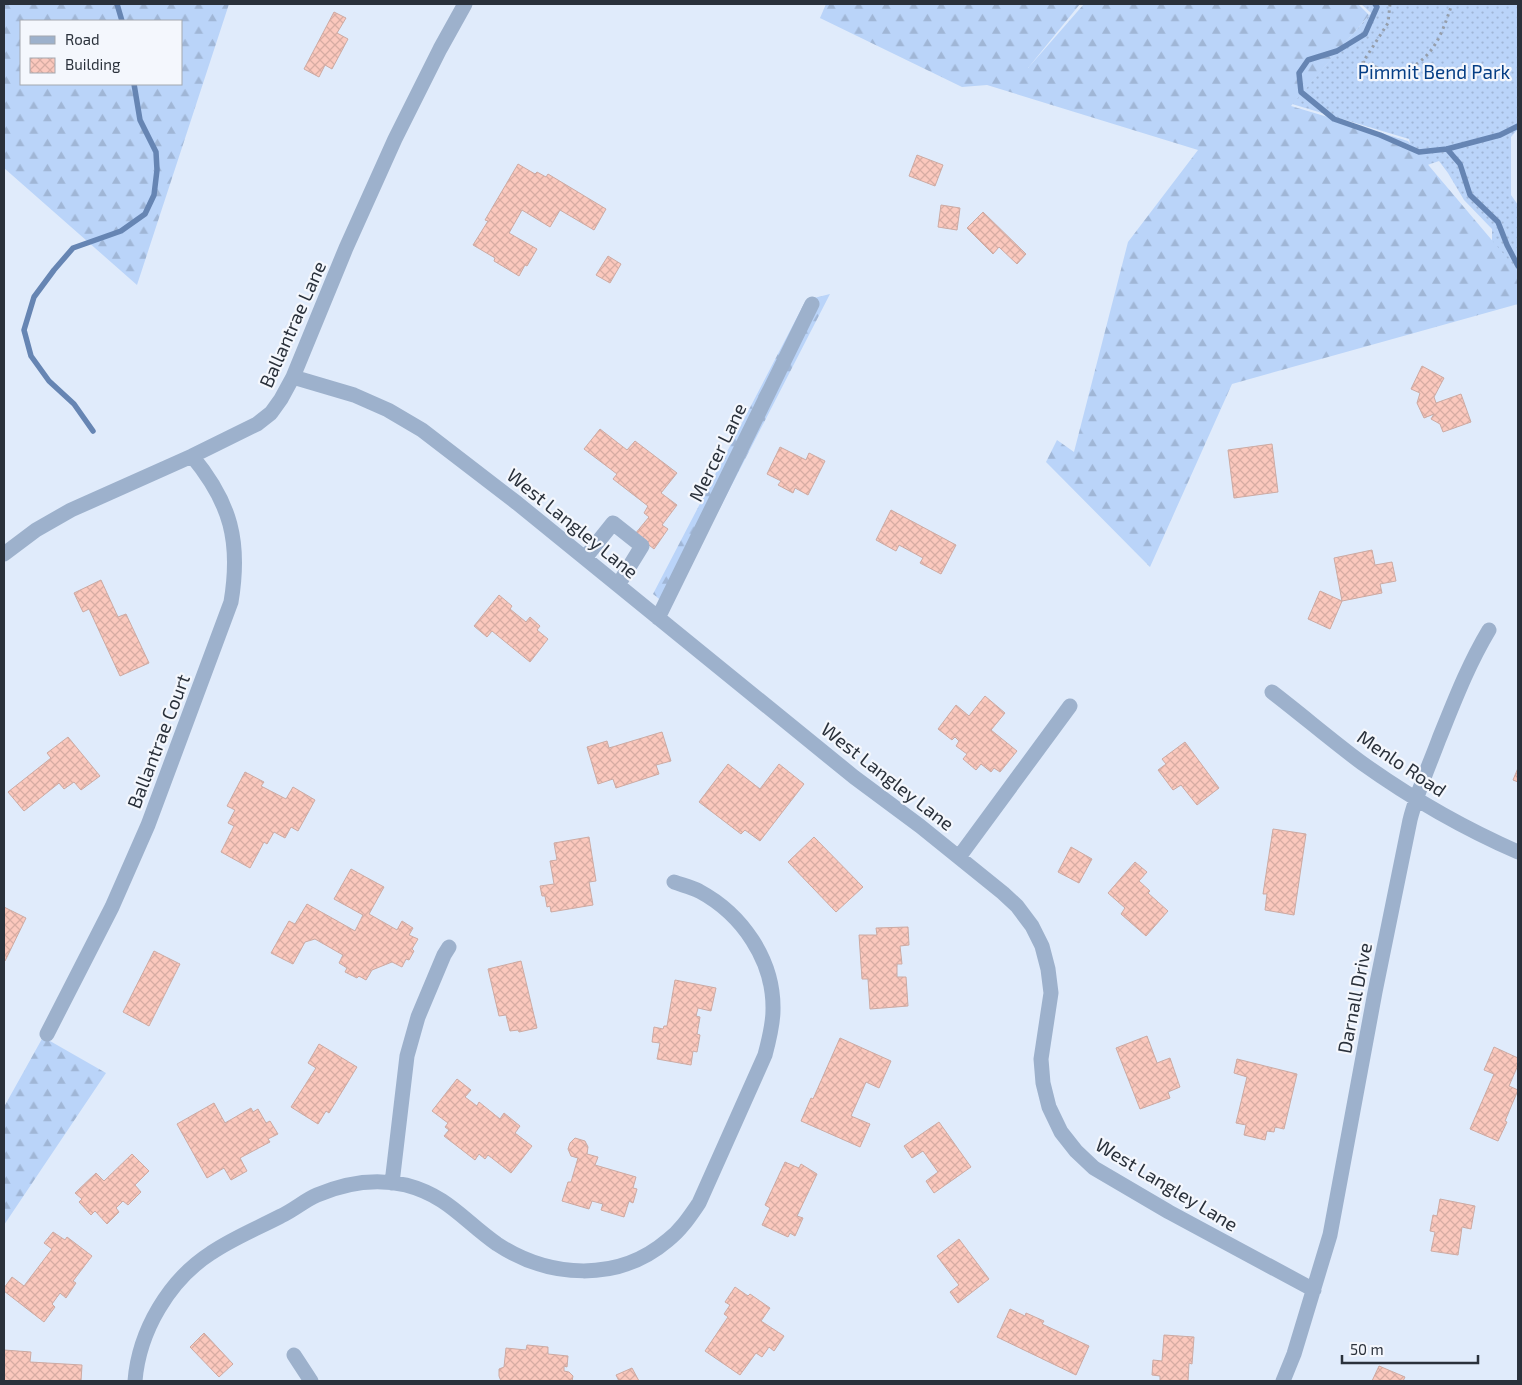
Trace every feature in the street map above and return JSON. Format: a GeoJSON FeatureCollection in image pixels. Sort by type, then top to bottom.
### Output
{"type":"FeatureCollection","features":[{"type":"Feature","properties":{"kind":"street","name":"Ballantrae Lane"},"geometry":{"type":"LineString","coordinates":[[4,554],[36,530],[71,510],[192,456],[256,424],[271,412],[281,399],[293,377],[346,248],[395,139],[465,4]]}},
{"type":"Feature","properties":{"kind":"street","name":"Mercer Lane"},"geometry":{"type":"LineString","coordinates":[[658,618],[812,304]]}},
{"type":"Feature","properties":{"kind":"street","name":"West Langley Lane"},"geometry":{"type":"LineString","coordinates":[[293,377],[354,395],[388,410],[422,430],[517,503],[854,778],[960,857],[1016,906],[1032,926],[1042,946],[1048,969],[1051,993],[1041,1059],[1043,1083],[1049,1107],[1061,1132],[1076,1151],[1094,1168],[1170,1212],[1314,1290]]}},
{"type":"Feature","properties":{"kind":"street","name":"Ballantrae Court"},"geometry":{"type":"LineString","coordinates":[[47,1034],[112,907],[144,834],[231,602],[236,567],[235,548],[230,522],[222,498],[208,475],[192,456]]}},
{"type":"Feature","properties":{"kind":"street"},"geometry":{"type":"LineString","coordinates":[[584,558],[613,523],[642,546],[618,585]]}},
{"type":"Feature","properties":{"kind":"street","name":"Darnall Drive"},"geometry":{"type":"LineString","coordinates":[[1283,1381],[1314,1290],[1330,1235],[1375,992],[1410,820],[1416,799],[1460,686],[1489,630]]}},
{"type":"Feature","properties":{"kind":"street","name":"Menlo Road"},"geometry":{"type":"LineString","coordinates":[[1272,692],[1362,763],[1416,799],[1469,829],[1518,852]]}},
{"type":"Feature","properties":{"kind":"street"},"geometry":{"type":"LineString","coordinates":[[960,857],[1070,706]]}},
{"type":"Feature","properties":{"kind":"street"},"geometry":{"type":"LineString","coordinates":[[135,1381],[143,1342],[153,1319],[167,1296],[187,1272],[210,1253],[316,1196],[340,1186],[364,1182],[392,1183],[429,1194],[451,1206],[495,1243],[518,1257],[565,1271],[599,1271],[622,1266],[646,1256],[668,1240],[686,1223],[699,1203],[765,1055],[771,1032],[773,1008],[770,983],[764,961],[753,940],[738,920],[720,904],[698,890],[674,882]]}},
{"type":"Feature","properties":{"kind":"street"},"geometry":{"type":"LineString","coordinates":[[392,1183],[407,1056],[418,1017],[449,947]]}},
{"type":"Feature","properties":{"kind":"street"},"geometry":{"type":"LineString","coordinates":[[294,1355],[311,1381]]}},
{"type":"Feature","properties":{"kind":"path"},"geometry":{"type":"LineString","coordinates":[[1390,4],[1388,23],[1362,62],[1396,75],[1413,68],[1430,52],[1439,38],[1452,4]]}},
{"type":"Feature","properties":{"kind":"green space"},"geometry":{"type":"Polygon","coordinates":[[[4,4],[229,4],[137,285],[4,168],[4,4]]]}},
{"type":"Feature","properties":{"kind":"green space"},"geometry":{"type":"Polygon","coordinates":[[[826,4],[1080,4],[1028,68],[1084,4],[1358,4],[1369,15],[1291,106],[1408,141],[1518,271],[1518,304],[1232,384],[1150,567],[1046,462],[1057,440],[1074,452],[1128,242],[1198,150],[987,85],[962,87],[820,18],[826,4]]]}},
{"type":"Feature","properties":{"kind":"green space","name":"Pimmit Bend Park"},"geometry":{"type":"Polygon","coordinates":[[[1361,4],[1518,4],[1518,129],[1511,137],[1511,195],[1518,205],[1518,276],[1492,248],[1492,229],[1464,200],[1439,161],[1416,169],[1409,139],[1292,104],[1371,13],[1361,4]]]}},
{"type":"Feature","properties":{"kind":"green space"},"geometry":{"type":"Polygon","coordinates":[[[830,294],[669,607],[653,594],[806,300],[830,294]]]}},
{"type":"Feature","properties":{"kind":"green space"},"geometry":{"type":"Polygon","coordinates":[[[43,1037],[106,1073],[4,1225],[4,1107],[43,1037]]]}},
{"type":"Feature","properties":{"kind":"building"},"geometry":{"type":"Polygon","coordinates":[[[334,12],[346,18],[337,33],[348,39],[332,69],[325,65],[319,77],[304,69],[334,12]]]}},
{"type":"Feature","properties":{"kind":"building"},"geometry":{"type":"Polygon","coordinates":[[[917,155],[943,165],[935,186],[909,176],[917,155]]]}},
{"type":"Feature","properties":{"kind":"building"},"geometry":{"type":"Polygon","coordinates":[[[518,164],[535,174],[537,172],[546,177],[548,174],[606,209],[594,230],[560,210],[550,227],[522,210],[509,233],[537,249],[519,276],[494,261],[495,258],[473,245],[488,221],[485,220],[518,164]]]}},
{"type":"Feature","properties":{"kind":"building"},"geometry":{"type":"Polygon","coordinates":[[[941,205],[960,208],[957,230],[938,227],[941,205]]]}},
{"type":"Feature","properties":{"kind":"building"},"geometry":{"type":"Polygon","coordinates":[[[983,212],[1026,254],[1017,264],[999,247],[993,254],[967,228],[983,212]]]}},
{"type":"Feature","properties":{"kind":"building"},"geometry":{"type":"Polygon","coordinates":[[[608,256],[621,264],[610,283],[596,275],[608,256]]]}},
{"type":"Feature","properties":{"kind":"building"},"geometry":{"type":"Polygon","coordinates":[[[1422,366],[1444,378],[1434,397],[1436,403],[1461,394],[1471,422],[1443,432],[1440,424],[1431,419],[1434,414],[1424,418],[1417,403],[1420,393],[1411,389],[1422,366]]]}},
{"type":"Feature","properties":{"kind":"building"},"geometry":{"type":"Polygon","coordinates":[[[600,429],[627,450],[635,441],[677,473],[661,493],[677,505],[662,525],[668,529],[654,549],[635,534],[649,517],[644,513],[648,506],[613,479],[617,474],[584,449],[600,429]]]}},
{"type":"Feature","properties":{"kind":"building"},"geometry":{"type":"Polygon","coordinates":[[[1272,444],[1278,492],[1234,498],[1228,450],[1272,444]]]}},
{"type":"Feature","properties":{"kind":"building"},"geometry":{"type":"Polygon","coordinates":[[[780,447],[806,460],[809,453],[825,461],[808,495],[795,488],[793,493],[778,485],[781,481],[767,474],[780,447]]]}},
{"type":"Feature","properties":{"kind":"building"},"geometry":{"type":"Polygon","coordinates":[[[891,510],[956,545],[941,574],[920,563],[923,558],[899,545],[896,551],[876,540],[891,510]]]}},
{"type":"Feature","properties":{"kind":"building"},"geometry":{"type":"Polygon","coordinates":[[[1372,550],[1375,565],[1392,562],[1396,581],[1380,584],[1382,593],[1342,601],[1334,558],[1372,550]]]}},
{"type":"Feature","properties":{"kind":"building"},"geometry":{"type":"Polygon","coordinates":[[[101,580],[118,617],[126,614],[149,663],[120,676],[89,609],[83,612],[74,593],[101,580]]]}},
{"type":"Feature","properties":{"kind":"building"},"geometry":{"type":"Polygon","coordinates":[[[1320,591],[1342,601],[1330,629],[1308,619],[1320,591]]]}},
{"type":"Feature","properties":{"kind":"building"},"geometry":{"type":"Polygon","coordinates":[[[499,595],[512,606],[510,609],[526,622],[530,617],[540,626],[537,630],[548,639],[530,662],[492,631],[487,637],[474,626],[499,595]]]}},
{"type":"Feature","properties":{"kind":"building"},"geometry":{"type":"Polygon","coordinates":[[[985,696],[1005,713],[991,730],[1017,751],[1000,772],[994,768],[991,772],[981,764],[976,770],[963,759],[967,754],[956,746],[959,741],[955,737],[952,740],[938,729],[956,705],[969,716],[985,696]]]}},
{"type":"Feature","properties":{"kind":"building"},"geometry":{"type":"Polygon","coordinates":[[[662,732],[671,761],[656,765],[659,774],[616,788],[613,779],[598,784],[587,747],[607,741],[609,748],[662,732]]]}},
{"type":"Feature","properties":{"kind":"building"},"geometry":{"type":"Polygon","coordinates":[[[68,737],[100,776],[81,790],[74,782],[64,789],[59,783],[24,811],[8,792],[51,758],[47,753],[68,737]]]}},
{"type":"Feature","properties":{"kind":"building"},"geometry":{"type":"Polygon","coordinates":[[[1185,742],[1219,788],[1197,805],[1181,785],[1173,790],[1158,770],[1166,764],[1162,759],[1185,742]]]}},
{"type":"Feature","properties":{"kind":"building"},"geometry":{"type":"Polygon","coordinates":[[[728,764],[760,789],[779,764],[804,784],[760,841],[745,830],[741,834],[699,802],[728,764]]]}},
{"type":"Feature","properties":{"kind":"building"},"geometry":{"type":"Polygon","coordinates":[[[1518,768],[1518,782],[1513,780],[1518,768]]]}},
{"type":"Feature","properties":{"kind":"building"},"geometry":{"type":"Polygon","coordinates":[[[245,772],[264,782],[261,786],[286,799],[293,787],[315,800],[298,831],[291,827],[285,838],[274,832],[267,844],[264,842],[250,868],[221,852],[234,826],[228,823],[235,810],[227,806],[245,772]]]}},
{"type":"Feature","properties":{"kind":"building"},"geometry":{"type":"Polygon","coordinates":[[[1273,829],[1306,834],[1294,915],[1265,910],[1267,894],[1263,894],[1273,829]]]}},
{"type":"Feature","properties":{"kind":"building"},"geometry":{"type":"Polygon","coordinates":[[[589,837],[596,881],[589,882],[593,905],[551,912],[550,906],[547,907],[545,896],[542,896],[540,886],[554,884],[550,861],[557,860],[554,843],[589,837]]]}},
{"type":"Feature","properties":{"kind":"building"},"geometry":{"type":"Polygon","coordinates":[[[814,837],[863,887],[836,912],[788,862],[814,837]]]}},
{"type":"Feature","properties":{"kind":"building"},"geometry":{"type":"Polygon","coordinates":[[[1071,847],[1092,859],[1079,883],[1058,872],[1071,847]]]}},
{"type":"Feature","properties":{"kind":"building"},"geometry":{"type":"Polygon","coordinates":[[[1135,862],[1147,872],[1139,881],[1150,891],[1148,893],[1168,911],[1146,936],[1121,914],[1125,908],[1108,893],[1135,862]]]}},
{"type":"Feature","properties":{"kind":"building"},"geometry":{"type":"Polygon","coordinates":[[[351,869],[384,887],[369,914],[397,930],[402,921],[413,928],[409,935],[418,939],[412,949],[414,951],[409,960],[406,959],[402,967],[392,962],[372,970],[366,980],[345,972],[347,968],[339,963],[343,955],[315,939],[305,942],[293,964],[271,953],[289,921],[295,924],[307,904],[355,931],[363,915],[334,899],[351,869]]]}},
{"type":"Feature","properties":{"kind":"building"},"geometry":{"type":"Polygon","coordinates":[[[4,907],[26,918],[5,961],[4,961],[4,907]]]}},
{"type":"Feature","properties":{"kind":"building"},"geometry":{"type":"Polygon","coordinates":[[[908,927],[909,945],[900,946],[902,964],[897,964],[897,977],[906,977],[908,1006],[870,1009],[868,979],[862,979],[859,935],[877,935],[876,928],[908,927]]]}},
{"type":"Feature","properties":{"kind":"building"},"geometry":{"type":"Polygon","coordinates":[[[154,951],[180,964],[149,1026],[123,1012],[154,951]]]}},
{"type":"Feature","properties":{"kind":"building"},"geometry":{"type":"Polygon","coordinates":[[[521,961],[537,1028],[519,1032],[518,1030],[510,1031],[506,1015],[499,1016],[488,969],[521,961]]]}},
{"type":"Feature","properties":{"kind":"building"},"geometry":{"type":"Polygon","coordinates":[[[675,980],[716,988],[711,1011],[698,1008],[696,1016],[700,1017],[697,1034],[700,1035],[697,1052],[693,1051],[691,1065],[657,1059],[660,1043],[652,1042],[654,1027],[663,1029],[664,1026],[667,1026],[675,980]]]}},
{"type":"Feature","properties":{"kind":"building"},"geometry":{"type":"Polygon","coordinates":[[[1147,1036],[1157,1063],[1170,1058],[1180,1087],[1168,1092],[1170,1098],[1140,1109],[1116,1048],[1147,1036]]]}},
{"type":"Feature","properties":{"kind":"building"},"geometry":{"type":"Polygon","coordinates":[[[840,1038],[891,1061],[879,1088],[866,1082],[851,1116],[870,1124],[860,1147],[801,1121],[811,1098],[813,1099],[840,1038]]]}},
{"type":"Feature","properties":{"kind":"building"},"geometry":{"type":"Polygon","coordinates":[[[319,1044],[357,1067],[329,1113],[326,1111],[318,1124],[291,1107],[316,1068],[308,1063],[319,1044]]]}},
{"type":"Feature","properties":{"kind":"building"},"geometry":{"type":"Polygon","coordinates":[[[1494,1047],[1518,1058],[1518,1065],[1509,1086],[1518,1090],[1498,1141],[1470,1129],[1494,1074],[1484,1070],[1494,1047]]]}},
{"type":"Feature","properties":{"kind":"building"},"geometry":{"type":"Polygon","coordinates":[[[1237,1059],[1297,1074],[1284,1129],[1275,1127],[1274,1132],[1267,1131],[1265,1140],[1244,1135],[1246,1125],[1236,1123],[1247,1077],[1234,1073],[1237,1059]]]}},
{"type":"Feature","properties":{"kind":"building"},"geometry":{"type":"Polygon","coordinates":[[[457,1079],[471,1090],[465,1097],[477,1106],[479,1102],[500,1119],[504,1113],[520,1126],[515,1133],[532,1146],[511,1173],[488,1155],[485,1159],[479,1154],[475,1160],[444,1136],[449,1130],[445,1127],[448,1123],[432,1111],[457,1079]]]}},
{"type":"Feature","properties":{"kind":"building"},"geometry":{"type":"Polygon","coordinates":[[[214,1103],[225,1123],[251,1108],[253,1112],[258,1109],[266,1123],[270,1121],[278,1134],[268,1139],[270,1142],[240,1158],[247,1171],[231,1180],[224,1168],[207,1178],[177,1124],[214,1103]]]}},
{"type":"Feature","properties":{"kind":"building"},"geometry":{"type":"Polygon","coordinates":[[[939,1122],[971,1167],[934,1193],[926,1181],[938,1172],[923,1151],[912,1158],[904,1146],[939,1122]]]}},
{"type":"Feature","properties":{"kind":"building"},"geometry":{"type":"Polygon","coordinates":[[[575,1138],[585,1141],[588,1147],[587,1154],[598,1157],[595,1165],[636,1177],[633,1188],[637,1189],[633,1203],[629,1201],[624,1217],[601,1210],[603,1204],[592,1201],[589,1209],[562,1201],[568,1182],[571,1182],[578,1158],[571,1156],[568,1149],[570,1143],[575,1138]]]}},
{"type":"Feature","properties":{"kind":"building"},"geometry":{"type":"Polygon","coordinates":[[[132,1154],[149,1171],[135,1185],[141,1192],[128,1205],[123,1201],[116,1208],[119,1212],[107,1224],[95,1211],[91,1215],[79,1202],[82,1199],[75,1193],[96,1173],[104,1181],[132,1154]]]}},
{"type":"Feature","properties":{"kind":"building"},"geometry":{"type":"Polygon","coordinates":[[[785,1162],[799,1168],[801,1164],[817,1174],[797,1216],[803,1218],[795,1236],[790,1233],[788,1237],[762,1225],[770,1208],[765,1205],[785,1162]]]}},
{"type":"Feature","properties":{"kind":"building"},"geometry":{"type":"Polygon","coordinates":[[[1440,1199],[1475,1206],[1471,1229],[1462,1227],[1458,1255],[1431,1251],[1435,1232],[1430,1231],[1433,1215],[1437,1216],[1440,1199]]]}},
{"type":"Feature","properties":{"kind":"building"},"geometry":{"type":"Polygon","coordinates":[[[53,1232],[65,1240],[67,1237],[92,1256],[73,1281],[76,1283],[66,1298],[60,1293],[52,1304],[55,1307],[44,1322],[4,1291],[4,1288],[12,1277],[24,1286],[52,1249],[44,1243],[53,1232]]]}},
{"type":"Feature","properties":{"kind":"building"},"geometry":{"type":"Polygon","coordinates":[[[959,1239],[989,1279],[958,1303],[950,1292],[959,1285],[937,1256],[959,1239]]]}},
{"type":"Feature","properties":{"kind":"building"},"geometry":{"type":"Polygon","coordinates":[[[735,1287],[748,1296],[750,1294],[770,1308],[761,1321],[784,1336],[774,1351],[769,1347],[762,1357],[756,1353],[740,1375],[705,1351],[728,1317],[724,1314],[730,1305],[725,1302],[735,1287]]]}},
{"type":"Feature","properties":{"kind":"building"},"geometry":{"type":"Polygon","coordinates":[[[1010,1309],[1025,1316],[1026,1313],[1044,1321],[1042,1324],[1089,1346],[1076,1375],[997,1337],[1010,1309]]]}},
{"type":"Feature","properties":{"kind":"building"},"geometry":{"type":"Polygon","coordinates":[[[204,1333],[233,1364],[219,1377],[190,1347],[204,1333]]]}},
{"type":"Feature","properties":{"kind":"building"},"geometry":{"type":"Polygon","coordinates":[[[1164,1335],[1194,1337],[1192,1364],[1189,1363],[1188,1381],[1160,1381],[1160,1376],[1152,1375],[1153,1360],[1162,1361],[1164,1335]]]}},
{"type":"Feature","properties":{"kind":"building"},"geometry":{"type":"Polygon","coordinates":[[[527,1345],[548,1347],[548,1354],[568,1356],[567,1367],[564,1366],[564,1371],[569,1372],[573,1376],[572,1381],[501,1381],[499,1369],[504,1367],[506,1348],[526,1350],[527,1345]]]}},
{"type":"Feature","properties":{"kind":"building"},"geometry":{"type":"Polygon","coordinates":[[[4,1350],[31,1352],[30,1362],[82,1365],[81,1381],[4,1381],[4,1350]]]}},
{"type":"Feature","properties":{"kind":"building"},"geometry":{"type":"Polygon","coordinates":[[[1379,1366],[1405,1377],[1403,1381],[1372,1381],[1379,1366]]]}},
{"type":"Feature","properties":{"kind":"building"},"geometry":{"type":"Polygon","coordinates":[[[632,1368],[639,1381],[619,1381],[616,1375],[632,1368]]]}},
{"type":"Feature","properties":{"kind":"waterway"},"geometry":{"type":"LineString","coordinates":[[117,4],[122,20]]}},
{"type":"Feature","properties":{"kind":"waterway"},"geometry":{"type":"LineString","coordinates":[[1375,4],[1377,7],[1365,34],[1337,51],[1308,60],[1299,73],[1301,92],[1334,119],[1380,135],[1419,152],[1447,149],[1500,135],[1518,126]]}},
{"type":"Feature","properties":{"kind":"waterway"},"geometry":{"type":"LineString","coordinates":[[93,431],[74,404],[49,381],[31,356],[24,330],[34,297],[73,248],[121,231],[145,214],[154,195],[157,170],[156,152],[140,120],[134,85]]}},
{"type":"Feature","properties":{"kind":"waterway"},"geometry":{"type":"LineString","coordinates":[[1447,149],[1460,164],[1470,195],[1498,222],[1518,266]]}}]}
